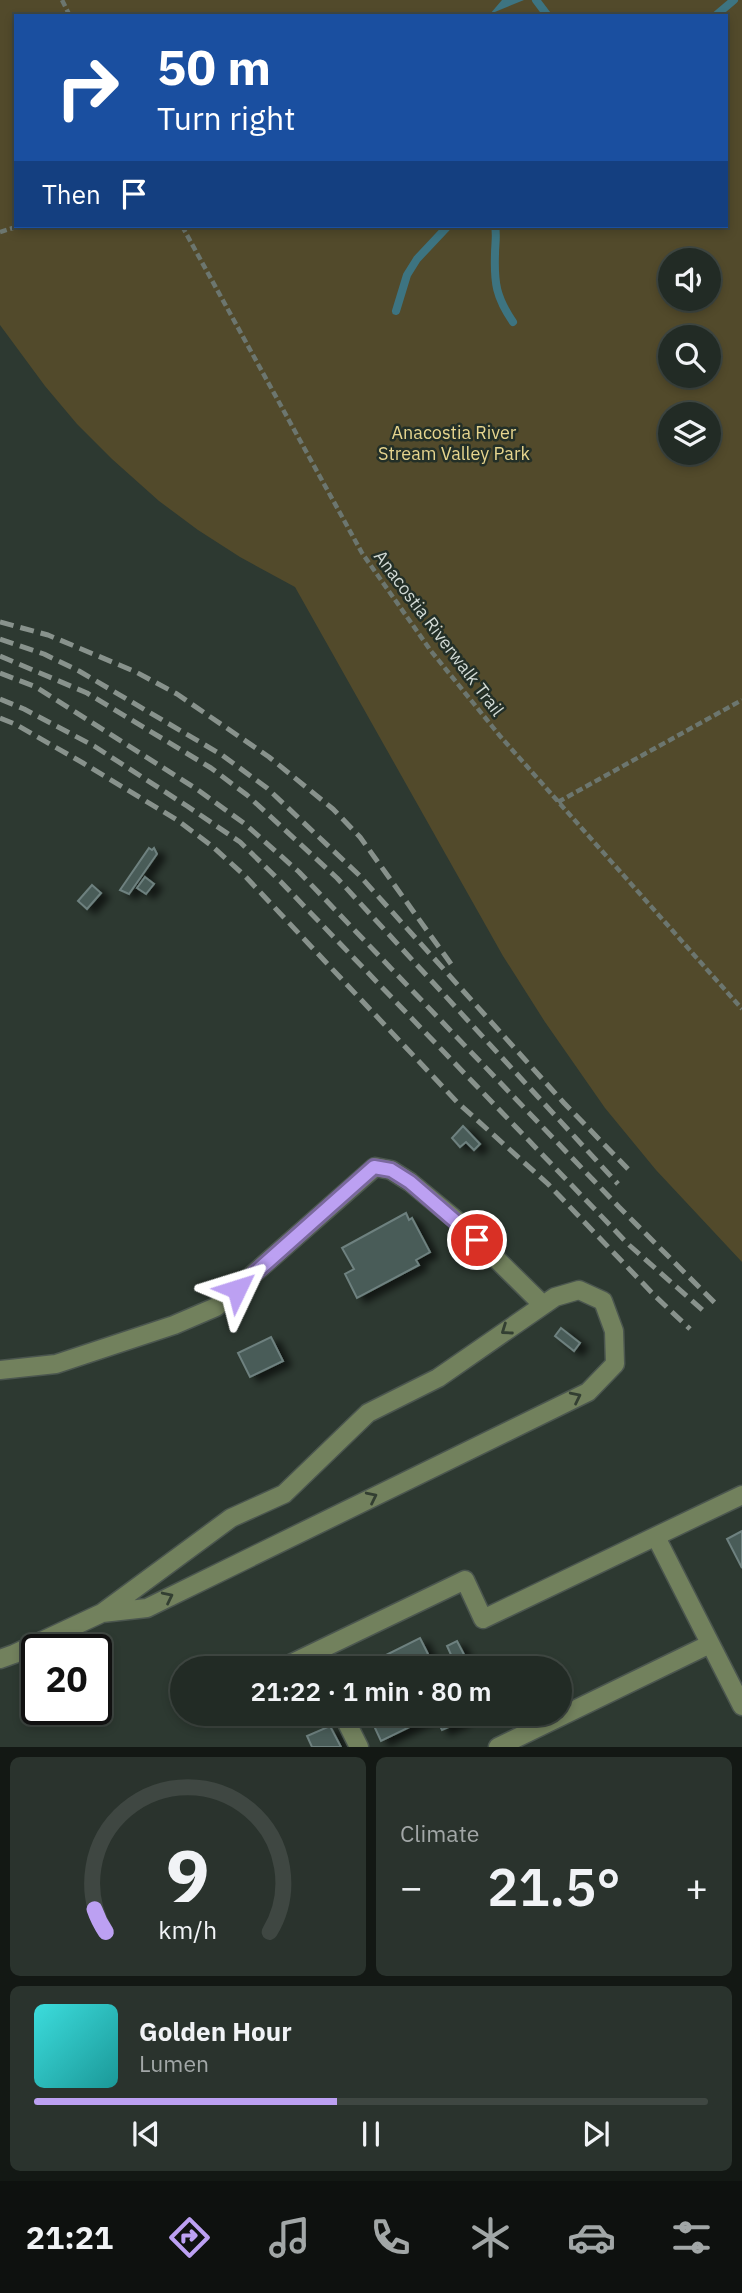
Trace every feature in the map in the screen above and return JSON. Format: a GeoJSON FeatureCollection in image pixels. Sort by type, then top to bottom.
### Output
{"type":"FeatureCollection","features":[{"type":"Feature","properties":{"kind":"lane"},"geometry":{"type":"LineString","coordinates":[[0,1370],[55,1364],[174,1325],[216,1307],[374,1167],[391,1170],[410,1182],[461,1224],[543,1305]]}},
{"type":"Feature","properties":{"kind":"lane"},"geometry":{"type":"LineString","coordinates":[[0,1659],[102,1613],[231,1518],[284,1494],[368,1413],[438,1378],[555,1297],[579,1290],[603,1301],[614,1331],[615,1364],[587,1392],[147,1608],[102,1613]]}},
{"type":"Feature","properties":{"kind":"lane"},"geometry":{"type":"LineString","coordinates":[[325,1656],[465,1580],[483,1619],[742,1495]]}},
{"type":"Feature","properties":{"kind":"lane"},"geometry":{"type":"LineString","coordinates":[[656,1536],[742,1706]]}},
{"type":"Feature","properties":{"kind":"lane"},"geometry":{"type":"LineString","coordinates":[[498,1747],[710,1644]]}},
{"type":"Feature","properties":{"kind":"lane"},"geometry":{"type":"LineString","coordinates":[[348,1726],[359,1747]]}},
{"type":"Feature","properties":{"kind":"path","name":"Anacostia Riverwalk Trail"},"geometry":{"type":"LineString","coordinates":[[183,228],[362,553],[431,651],[499,736],[742,1009]]}},
{"type":"Feature","properties":{"kind":"path"},"geometry":{"type":"LineString","coordinates":[[558,802],[742,700]]}},
{"type":"Feature","properties":{"kind":"green space","name":"Anacostia River Stream Valley Park"},"geometry":{"type":"Polygon","coordinates":[[[0,0],[742,0],[742,1262],[656,1170],[605,1108],[545,1022],[503,956],[295,587],[240,557],[159,501],[77,424],[0,325],[0,0]]]}},
{"type":"Feature","properties":{"kind":"water"},"geometry":{"type":"Polygon","coordinates":[[[502,0],[524,0],[490,14],[502,0]]]}},
{"type":"Feature","properties":{"kind":"building"},"geometry":{"type":"Polygon","coordinates":[[[149,848],[154,848],[157,854],[129,894],[120,890],[149,848]]]}},
{"type":"Feature","properties":{"kind":"building"},"geometry":{"type":"Polygon","coordinates":[[[145,877],[154,884],[146,894],[137,888],[145,877]]]}},
{"type":"Feature","properties":{"kind":"building"},"geometry":{"type":"Polygon","coordinates":[[[92,885],[101,893],[87,909],[78,901],[92,885]]]}},
{"type":"Feature","properties":{"kind":"building"},"geometry":{"type":"Polygon","coordinates":[[[463,1126],[480,1144],[474,1150],[466,1142],[460,1147],[452,1138],[463,1126]]]}},
{"type":"Feature","properties":{"kind":"building"},"geometry":{"type":"Polygon","coordinates":[[[406,1213],[409,1220],[412,1218],[430,1252],[416,1260],[419,1265],[357,1298],[345,1274],[354,1269],[342,1248],[406,1213]]]}},
{"type":"Feature","properties":{"kind":"building"},"geometry":{"type":"Polygon","coordinates":[[[561,1328],[580,1343],[574,1351],[555,1336],[561,1328]]]}},
{"type":"Feature","properties":{"kind":"building"},"geometry":{"type":"Polygon","coordinates":[[[271,1337],[283,1361],[250,1377],[238,1353],[271,1337]]]}},
{"type":"Feature","properties":{"kind":"building"},"geometry":{"type":"Polygon","coordinates":[[[742,1531],[742,1568],[727,1539],[742,1531]]]}},
{"type":"Feature","properties":{"kind":"building"},"geometry":{"type":"Polygon","coordinates":[[[420,1638],[429,1656],[384,1656],[420,1638]]]}},
{"type":"Feature","properties":{"kind":"building"},"geometry":{"type":"Polygon","coordinates":[[[457,1641],[465,1656],[452,1656],[447,1646],[457,1641]]]}},
{"type":"Feature","properties":{"kind":"building"},"geometry":{"type":"Polygon","coordinates":[[[330,1726],[341,1747],[312,1747],[307,1736],[330,1726]]]}},
{"type":"Feature","properties":{"kind":"building"},"geometry":{"type":"Polygon","coordinates":[[[374,1726],[412,1726],[381,1741],[374,1726]]]}},
{"type":"Feature","properties":{"kind":"waterway"},"geometry":{"type":"LineString","coordinates":[[536,0],[546,14]]}},
{"type":"Feature","properties":{"kind":"waterway"},"geometry":{"type":"LineString","coordinates":[[717,14],[734,0]]}},
{"type":"Feature","properties":{"kind":"waterway"},"geometry":{"type":"LineString","coordinates":[[396,311],[407,275],[417,259],[446,228]]}},
{"type":"Feature","properties":{"kind":"waterway"},"geometry":{"type":"LineString","coordinates":[[495,228],[496,282],[503,305],[513,322]]}},
{"type":"Feature","properties":{"kind":"railway"},"geometry":{"type":"LineString","coordinates":[[0,622],[48,635],[136,672],[177,694],[269,757],[333,809],[360,837],[451,964]]}},
{"type":"Feature","properties":{"kind":"railway"},"geometry":{"type":"LineString","coordinates":[[0,639],[44,654],[79,671],[222,755],[267,788],[359,875],[564,1103],[628,1169]]}},
{"type":"Feature","properties":{"kind":"railway"},"geometry":{"type":"LineString","coordinates":[[0,656],[87,693],[211,768],[247,795],[337,878],[618,1184]]}},
{"type":"Feature","properties":{"kind":"railway"},"geometry":{"type":"LineString","coordinates":[[0,673],[36,687],[198,790],[245,824],[299,872],[619,1207],[716,1304]]}},
{"type":"Feature","properties":{"kind":"railway"},"geometry":{"type":"LineString","coordinates":[[0,699],[94,746],[240,842],[629,1245],[707,1314]]}},
{"type":"Feature","properties":{"kind":"railway"},"geometry":{"type":"LineString","coordinates":[[0,718],[83,763],[177,820],[212,846],[245,876],[457,1102],[548,1184],[690,1329]]}},
{"type":"Feature","properties":{"kind":"route"},"geometry":{"type":"LineString","coordinates":[[237,1289],[374,1167],[391,1170],[410,1182],[477,1240]]}}]}
